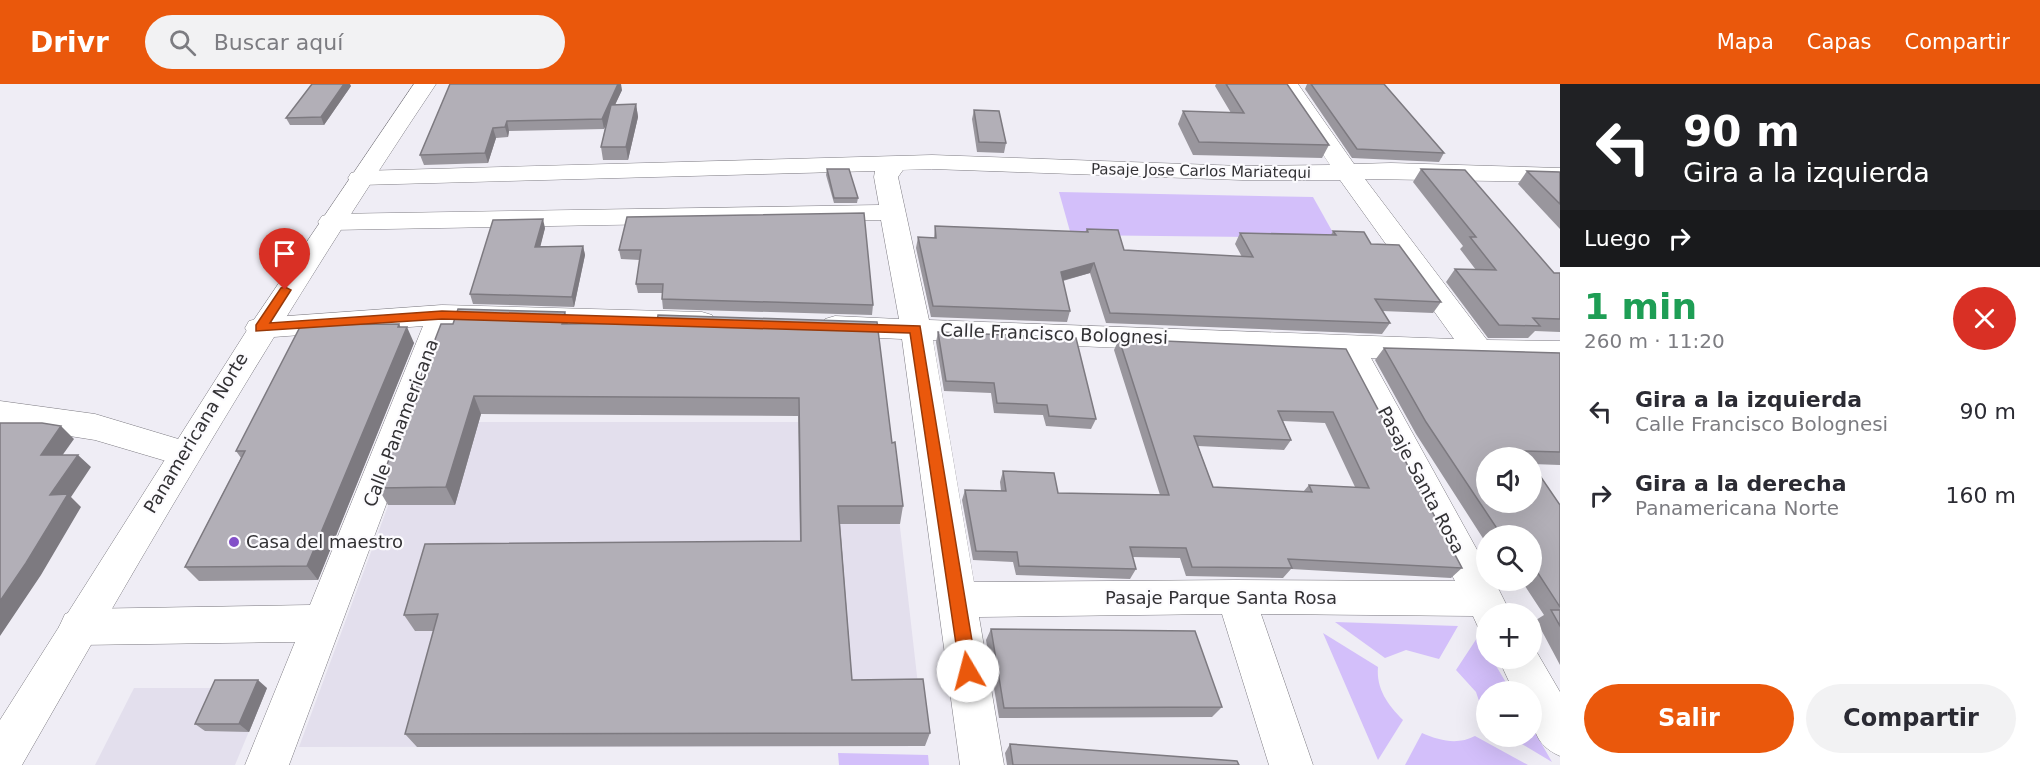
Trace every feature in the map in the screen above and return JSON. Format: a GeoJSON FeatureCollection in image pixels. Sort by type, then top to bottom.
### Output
{"type":"FeatureCollection","features":[{"type":"Feature","properties":{"kind":"main road","name":"Panamericana Norte"},"geometry":{"type":"LineString","coordinates":[[0,761],[260,328],[425,84]]}},
{"type":"Feature","properties":{"kind":"main road"},"geometry":{"type":"LineString","coordinates":[[1287,84],[1347,172],[1478,350]]}},
{"type":"Feature","properties":{"kind":"main road","name":"Pasaje Jose Carlos Mariatequi"},"geometry":{"type":"LineString","coordinates":[[360,178],[897,163],[1242,173],[1391,170],[1560,175]]}},
{"type":"Feature","properties":{"kind":"main road"},"geometry":{"type":"LineString","coordinates":[[897,163],[888,169],[886,177],[916,328],[982,765]]}},
{"type":"Feature","properties":{"kind":"main road"},"geometry":{"type":"LineString","coordinates":[[331,222],[894,212]]}},
{"type":"Feature","properties":{"kind":"main road"},"geometry":{"type":"LineString","coordinates":[[260,328],[442,315],[727,323]]}},
{"type":"Feature","properties":{"kind":"main road","name":"Calle Panamericana"},"geometry":{"type":"LineString","coordinates":[[267,765],[442,315]]}},
{"type":"Feature","properties":{"kind":"main road","name":"Calle Francisco Bolognesi"},"geometry":{"type":"LineString","coordinates":[[809,326],[916,328],[1350,347],[1560,352]]}},
{"type":"Feature","properties":{"kind":"main road","name":"Pasaje Santa Rosa"},"geometry":{"type":"LineString","coordinates":[[1350,347],[1486,603]]}},
{"type":"Feature","properties":{"kind":"main road"},"geometry":{"type":"LineString","coordinates":[[0,414],[95,427],[183,453]]}},
{"type":"Feature","properties":{"kind":"main road"},"geometry":{"type":"LineString","coordinates":[[1236,597],[1291,765]]}},
{"type":"Feature","properties":{"kind":"main road","name":"Pasaje Parque Santa Rosa"},"geometry":{"type":"LineString","coordinates":[[958,600],[1236,597],[1476,606]]}},
{"type":"Feature","properties":{"kind":"main road"},"geometry":{"type":"LineString","coordinates":[[79,627],[323,623]]}},
{"type":"Feature","properties":{"kind":"main road"},"geometry":{"type":"LineString","coordinates":[[1524,669],[1560,734]]}},
{"type":"Feature","properties":{"kind":"shaded area"},"geometry":{"type":"Polygon","coordinates":[[[1059,192],[1313,197],[1336,238],[1071,235],[1059,192]]]}},
{"type":"Feature","properties":{"kind":"shaded area"},"geometry":{"type":"Polygon","coordinates":[[[419,422],[888,422],[925,746],[299,747],[419,422]]]}},
{"type":"Feature","properties":{"kind":"shaded area"},"geometry":{"type":"Polygon","coordinates":[[[1335,622],[1458,626],[1439,659],[1406,650],[1385,658],[1335,622]]]}},
{"type":"Feature","properties":{"kind":"shaded area"},"geometry":{"type":"Polygon","coordinates":[[[1323,633],[1378,667],[1379,682],[1384,696],[1403,720],[1378,760],[1323,633]]]}},
{"type":"Feature","properties":{"kind":"shaded area"},"geometry":{"type":"Polygon","coordinates":[[[1476,640],[1476,669],[1498,669],[1505,681],[1476,681],[1476,692],[1456,670],[1476,640]]]}},
{"type":"Feature","properties":{"kind":"shaded area"},"geometry":{"type":"Polygon","coordinates":[[[134,688],[267,688],[235,765],[95,765],[134,688]]]}},
{"type":"Feature","properties":{"kind":"shaded area"},"geometry":{"type":"Polygon","coordinates":[[[1422,733],[1449,741],[1469,739],[1475,736],[1476,747],[1495,747],[1528,765],[1405,765],[1422,733]]]}},
{"type":"Feature","properties":{"kind":"shaded area"},"geometry":{"type":"Polygon","coordinates":[[[1542,744],[1552,762],[1527,747],[1542,747],[1542,744]]]}},
{"type":"Feature","properties":{"kind":"shaded area"},"geometry":{"type":"Polygon","coordinates":[[[838,753],[928,755],[929,765],[839,765],[838,753]]]}},
{"type":"Feature","properties":{"kind":"building"},"geometry":{"type":"Polygon","coordinates":[[[312,84],[344,84],[321,117],[286,118],[312,84]]]}},
{"type":"Feature","properties":{"kind":"building"},"geometry":{"type":"Polygon","coordinates":[[[450,84],[618,84],[602,119],[507,121],[505,127],[493,128],[485,153],[420,155],[450,84]]]}},
{"type":"Feature","properties":{"kind":"building"},"geometry":{"type":"Polygon","coordinates":[[[1226,84],[1287,84],[1329,145],[1199,142],[1183,111],[1244,113],[1226,84]]]}},
{"type":"Feature","properties":{"kind":"building"},"geometry":{"type":"Polygon","coordinates":[[[1311,84],[1384,84],[1444,153],[1357,149],[1311,84]]]}},
{"type":"Feature","properties":{"kind":"building"},"geometry":{"type":"Polygon","coordinates":[[[636,104],[626,147],[601,147],[611,105],[636,104]]]}},
{"type":"Feature","properties":{"kind":"building"},"geometry":{"type":"Polygon","coordinates":[[[974,110],[999,111],[1006,143],[979,142],[974,110]]]}},
{"type":"Feature","properties":{"kind":"building"},"geometry":{"type":"Polygon","coordinates":[[[827,169],[849,169],[858,198],[834,198],[827,169]]]}},
{"type":"Feature","properties":{"kind":"building"},"geometry":{"type":"Polygon","coordinates":[[[1421,169],[1465,170],[1554,273],[1560,273],[1560,319],[1533,318],[1540,326],[1499,325],[1455,269],[1496,270],[1470,237],[1476,237],[1421,169]]]}},
{"type":"Feature","properties":{"kind":"building"},"geometry":{"type":"Polygon","coordinates":[[[1527,171],[1560,172],[1560,204],[1527,171]]]}},
{"type":"Feature","properties":{"kind":"building"},"geometry":{"type":"Polygon","coordinates":[[[864,213],[873,305],[662,299],[663,284],[636,284],[641,250],[619,250],[627,217],[864,213]]]}},
{"type":"Feature","properties":{"kind":"building"},"geometry":{"type":"Polygon","coordinates":[[[543,219],[535,247],[583,246],[572,297],[470,294],[493,220],[543,219]]]}},
{"type":"Feature","properties":{"kind":"building"},"geometry":{"type":"Polygon","coordinates":[[[935,226],[1088,232],[1087,229],[1118,230],[1124,250],[1253,257],[1240,233],[1336,235],[1333,231],[1364,232],[1371,244],[1399,245],[1441,302],[1375,299],[1390,323],[1110,313],[1094,263],[1061,272],[1070,311],[933,306],[918,237],[936,238],[935,226]]]}},
{"type":"Feature","properties":{"kind":"building"},"geometry":{"type":"Polygon","coordinates":[[[458,309],[565,312],[562,324],[657,323],[658,315],[877,322],[892,443],[895,442],[903,506],[838,506],[852,680],[923,679],[930,733],[405,734],[438,614],[404,615],[425,544],[801,541],[799,398],[474,396],[446,487],[378,488],[441,324],[453,324],[458,309]]]}},
{"type":"Feature","properties":{"kind":"building"},"geometry":{"type":"Polygon","coordinates":[[[399,324],[398,327],[407,327],[307,566],[185,567],[245,451],[236,451],[301,325],[399,324]]]}},
{"type":"Feature","properties":{"kind":"building"},"geometry":{"type":"Polygon","coordinates":[[[938,332],[1076,338],[1096,419],[1049,416],[1047,405],[997,403],[994,383],[946,381],[938,332]]]}},
{"type":"Feature","properties":{"kind":"building"},"geometry":{"type":"Polygon","coordinates":[[[1119,339],[1346,349],[1462,568],[1288,559],[1292,568],[1192,567],[1186,548],[1130,547],[1136,569],[1019,566],[1017,552],[976,551],[965,490],[1006,491],[1003,471],[1054,473],[1058,493],[1169,495],[1119,339]],[[1278,411],[1291,440],[1194,436],[1213,487],[1312,492],[1309,485],[1369,488],[1333,412],[1278,411]]]}},
{"type":"Feature","properties":{"kind":"building"},"geometry":{"type":"Polygon","coordinates":[[[1384,348],[1560,353],[1560,452],[1542,452],[1542,447],[1476,447],[1476,497],[1426,422],[1384,348]]]}},
{"type":"Feature","properties":{"kind":"building"},"geometry":{"type":"Polygon","coordinates":[[[0,423],[42,423],[61,426],[41,455],[78,455],[50,495],[68,494],[0,601],[0,423]]]}},
{"type":"Feature","properties":{"kind":"building"},"geometry":{"type":"Polygon","coordinates":[[[1542,479],[1560,505],[1560,607],[1542,579],[1542,525],[1495,525],[1487,513],[1542,513],[1542,479]]]}},
{"type":"Feature","properties":{"kind":"building"},"geometry":{"type":"Polygon","coordinates":[[[1551,610],[1560,610],[1560,626],[1551,610]]]}},
{"type":"Feature","properties":{"kind":"building"},"geometry":{"type":"Polygon","coordinates":[[[991,629],[1195,631],[1222,707],[1004,708],[991,629]]]}},
{"type":"Feature","properties":{"kind":"building"},"geometry":{"type":"Polygon","coordinates":[[[215,680],[258,680],[239,724],[195,724],[215,680]]]}},
{"type":"Feature","properties":{"kind":"building"},"geometry":{"type":"Polygon","coordinates":[[[1010,744],[1237,761],[1239,765],[1013,765],[1010,744]]]}},
{"type":"Feature","properties":{"kind":"place","name":"Casa del maestro"},"geometry":{"type":"Point","coordinates":[234,542]}},
{"type":"Feature","properties":{"kind":"route"},"geometry":{"type":"LineString","coordinates":[[285,290],[260,328],[442,315],[916,328],[968,671]]}}]}
